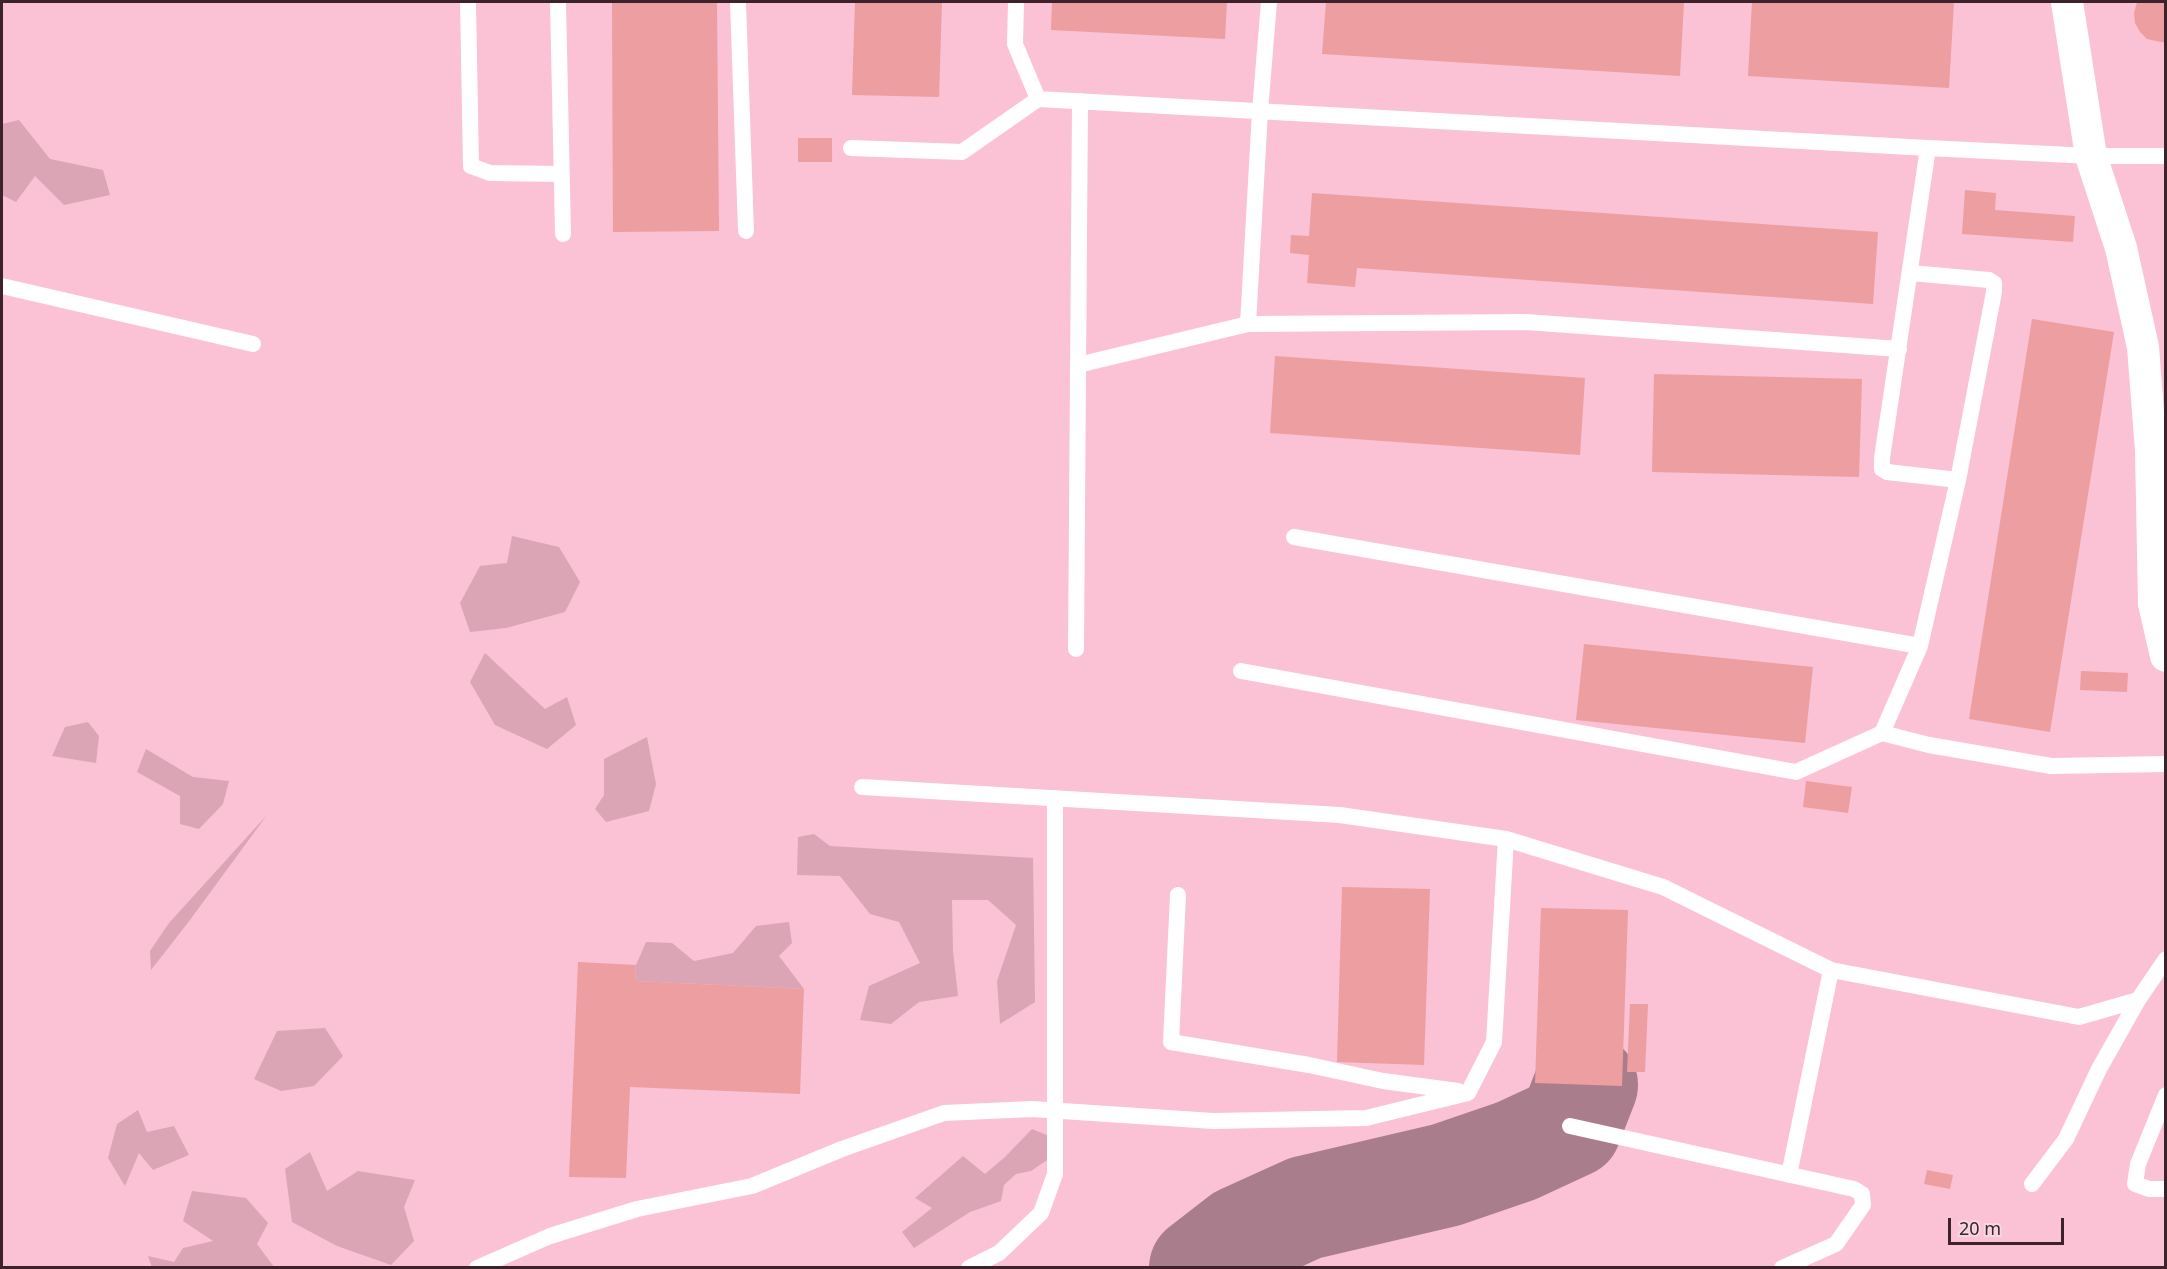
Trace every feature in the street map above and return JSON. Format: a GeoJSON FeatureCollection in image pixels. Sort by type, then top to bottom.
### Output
{"type":"FeatureCollection","features":[{"type":"Feature","properties":{"kind":"street"},"geometry":{"type":"LineString","coordinates":[[2067,2],[2091,156],[2121,248],[2143,347],[2151,451],[2154,604],[2166,656]]}},
{"type":"Feature","properties":{"kind":"lane"},"geometry":{"type":"LineString","coordinates":[[468,2],[471,166],[490,173],[562,174]]}},
{"type":"Feature","properties":{"kind":"lane"},"geometry":{"type":"LineString","coordinates":[[558,2],[563,234]]}},
{"type":"Feature","properties":{"kind":"lane"},"geometry":{"type":"LineString","coordinates":[[738,2],[746,231]]}},
{"type":"Feature","properties":{"kind":"lane"},"geometry":{"type":"LineString","coordinates":[[1016,2],[1015,44],[1038,99]]}},
{"type":"Feature","properties":{"kind":"lane"},"geometry":{"type":"LineString","coordinates":[[1248,324],[1260,111],[1269,2]]}},
{"type":"Feature","properties":{"kind":"lane"},"geometry":{"type":"LineString","coordinates":[[851,148],[962,152],[1038,99],[1928,148],[2091,156],[2166,156]]}},
{"type":"Feature","properties":{"kind":"lane"},"geometry":{"type":"LineString","coordinates":[[1076,649],[1080,101]]}},
{"type":"Feature","properties":{"kind":"lane"},"geometry":{"type":"LineString","coordinates":[[1928,148],[1882,469],[1887,472],[1958,480]]}},
{"type":"Feature","properties":{"kind":"lane"},"geometry":{"type":"LineString","coordinates":[[1882,733],[1920,646],[1958,480],[1994,284],[1989,280],[1911,273]]}},
{"type":"Feature","properties":{"kind":"lane"},"geometry":{"type":"LineString","coordinates":[[2,286],[253,344]]}},
{"type":"Feature","properties":{"kind":"lane"},"geometry":{"type":"LineString","coordinates":[[1078,365],[1248,324],[1526,322],[1899,349]]}},
{"type":"Feature","properties":{"kind":"lane"},"geometry":{"type":"LineString","coordinates":[[1294,537],[1920,646]]}},
{"type":"Feature","properties":{"kind":"lane"},"geometry":{"type":"LineString","coordinates":[[1241,671],[1796,772],[1882,733],[1929,745],[2051,766],[2166,764]]}},
{"type":"Feature","properties":{"kind":"lane"},"geometry":{"type":"LineString","coordinates":[[862,787],[1340,815],[1506,839],[1663,887],[1831,970],[2079,1017],[2138,1000]]}},
{"type":"Feature","properties":{"kind":"lane"},"geometry":{"type":"LineString","coordinates":[[969,1268],[999,1253],[1041,1213],[1056,1174],[1054,798]]}},
{"type":"Feature","properties":{"kind":"lane"},"geometry":{"type":"LineString","coordinates":[[477,1268],[550,1236],[638,1209],[752,1186],[842,1149],[944,1113],[1032,1109],[1213,1121],[1366,1118],[1468,1093],[1494,1042],[1506,839]]}},
{"type":"Feature","properties":{"kind":"lane"},"geometry":{"type":"LineString","coordinates":[[1178,895],[1171,1042],[1309,1065],[1383,1081],[1468,1093]]}},
{"type":"Feature","properties":{"kind":"lane"},"geometry":{"type":"LineString","coordinates":[[2032,1184],[2066,1139],[2099,1069],[2138,1000],[2166,959]]}},
{"type":"Feature","properties":{"kind":"lane"},"geometry":{"type":"LineString","coordinates":[[1788,1175],[1831,970]]}},
{"type":"Feature","properties":{"kind":"lane"},"geometry":{"type":"LineString","coordinates":[[2166,1095],[2138,1164],[2135,1184],[2149,1189],[2166,1189]]}},
{"type":"Feature","properties":{"kind":"lane"},"geometry":{"type":"LineString","coordinates":[[1570,1126],[1854,1189],[1863,1194],[1863,1205],[1836,1244],[1782,1268]]}},
{"type":"Feature","properties":{"kind":"shaded area"},"geometry":{"type":"Polygon","coordinates":[[[19,120],[50,159],[103,170],[110,195],[64,205],[35,176],[16,202],[2,195],[2,124],[19,120]]]}},
{"type":"Feature","properties":{"kind":"shaded area"},"geometry":{"type":"Polygon","coordinates":[[[512,536],[559,547],[580,582],[565,612],[506,628],[470,632],[460,603],[480,566],[507,563],[512,536]]]}},
{"type":"Feature","properties":{"kind":"shaded area"},"geometry":{"type":"Polygon","coordinates":[[[485,653],[545,709],[567,697],[576,725],[547,749],[495,725],[470,682],[485,653]]]}},
{"type":"Feature","properties":{"kind":"shaded area"},"geometry":{"type":"Polygon","coordinates":[[[88,722],[99,736],[96,763],[52,756],[65,727],[88,722]]]}},
{"type":"Feature","properties":{"kind":"shaded area"},"geometry":{"type":"Polygon","coordinates":[[[647,737],[656,784],[649,811],[606,822],[595,809],[604,795],[604,759],[647,737]]]}},
{"type":"Feature","properties":{"kind":"shaded area"},"geometry":{"type":"Polygon","coordinates":[[[146,749],[193,777],[229,781],[223,804],[199,829],[180,824],[180,796],[137,772],[146,749]]]}},
{"type":"Feature","properties":{"kind":"shaded area"},"geometry":{"type":"Polygon","coordinates":[[[267,815],[151,970],[150,951],[169,923],[267,815]]]}},
{"type":"Feature","properties":{"kind":"shaded area"},"geometry":{"type":"Polygon","coordinates":[[[814,834],[830,846],[1033,858],[1035,1002],[1000,1024],[997,981],[1016,925],[988,900],[952,900],[953,951],[958,996],[919,1002],[891,1024],[860,1020],[869,986],[920,963],[899,922],[870,914],[840,876],[797,875],[798,837],[814,834]]]}},
{"type":"Feature","properties":{"kind":"shaded area"},"geometry":{"type":"Polygon","coordinates":[[[789,922],[792,943],[779,956],[804,989],[635,981],[636,965],[646,942],[672,943],[694,961],[733,953],[756,926],[789,922]]]}},
{"type":"Feature","properties":{"kind":"shaded area"},"geometry":{"type":"Polygon","coordinates":[[[325,1028],[343,1056],[314,1086],[281,1091],[254,1079],[277,1031],[325,1028]]]}},
{"type":"Feature","properties":{"kind":"shaded area"},"geometry":{"type":"Polygon","coordinates":[[[138,1110],[147,1132],[174,1126],[189,1155],[153,1170],[139,1153],[125,1186],[108,1158],[117,1124],[138,1110]]]}},
{"type":"Feature","properties":{"kind":"shaded area"},"geometry":{"type":"Polygon","coordinates":[[[1032,1129],[1054,1138],[1059,1152],[1031,1171],[1016,1174],[1004,1185],[1001,1201],[970,1212],[914,1248],[902,1232],[932,1208],[915,1198],[963,1156],[985,1174],[1032,1129]]]}},
{"type":"Feature","properties":{"kind":"shaded area"},"geometry":{"type":"Polygon","coordinates":[[[310,1152],[327,1191],[358,1171],[415,1180],[404,1207],[414,1241],[391,1265],[337,1246],[292,1222],[285,1169],[310,1152]]]}},
{"type":"Feature","properties":{"kind":"shaded area"},"geometry":{"type":"Polygon","coordinates":[[[192,1191],[246,1198],[268,1223],[257,1244],[274,1267],[152,1267],[148,1256],[174,1262],[183,1248],[213,1241],[183,1221],[192,1191]]]}},
{"type":"Feature","properties":{"kind":"building"},"geometry":{"type":"Polygon","coordinates":[[[612,2],[717,2],[719,231],[613,232],[612,2]]]}},
{"type":"Feature","properties":{"kind":"building"},"geometry":{"type":"Polygon","coordinates":[[[855,2],[942,2],[939,97],[852,95],[855,2]]]}},
{"type":"Feature","properties":{"kind":"building"},"geometry":{"type":"Polygon","coordinates":[[[1052,2],[1227,2],[1225,39],[1051,30],[1052,2]]]}},
{"type":"Feature","properties":{"kind":"building"},"geometry":{"type":"Polygon","coordinates":[[[1326,2],[1684,2],[1680,76],[1322,54],[1326,2]]]}},
{"type":"Feature","properties":{"kind":"building"},"geometry":{"type":"Polygon","coordinates":[[[1752,2],[1954,2],[1949,88],[1748,76],[1752,2]]]}},
{"type":"Feature","properties":{"kind":"building"},"geometry":{"type":"Polygon","coordinates":[[[2137,2],[2166,2],[2166,43],[2147,39],[2140,32],[2135,23],[2134,13],[2137,2]]]}},
{"type":"Feature","properties":{"kind":"building"},"geometry":{"type":"Polygon","coordinates":[[[798,138],[832,138],[832,162],[798,162],[798,138]]]}},
{"type":"Feature","properties":{"kind":"building"},"geometry":{"type":"Polygon","coordinates":[[[1965,190],[1996,193],[1995,210],[2075,216],[2073,242],[1962,234],[1965,190]]]}},
{"type":"Feature","properties":{"kind":"building"},"geometry":{"type":"Polygon","coordinates":[[[1312,193],[1878,232],[1873,304],[1357,268],[1355,287],[1307,283],[1309,255],[1290,253],[1291,235],[1309,236],[1312,193]]]}},
{"type":"Feature","properties":{"kind":"building"},"geometry":{"type":"Polygon","coordinates":[[[2032,319],[2114,332],[2050,732],[1969,719],[2032,319]]]}},
{"type":"Feature","properties":{"kind":"building"},"geometry":{"type":"Polygon","coordinates":[[[1275,356],[1585,378],[1580,455],[1270,433],[1275,356]]]}},
{"type":"Feature","properties":{"kind":"building"},"geometry":{"type":"Polygon","coordinates":[[[1654,374],[1862,379],[1859,477],[1652,472],[1654,374]]]}},
{"type":"Feature","properties":{"kind":"building"},"geometry":{"type":"Polygon","coordinates":[[[1584,644],[1813,667],[1805,743],[1576,720],[1584,644]]]}},
{"type":"Feature","properties":{"kind":"building"},"geometry":{"type":"Polygon","coordinates":[[[2081,671],[2128,673],[2127,692],[2080,690],[2081,671]]]}},
{"type":"Feature","properties":{"kind":"building"},"geometry":{"type":"Polygon","coordinates":[[[1806,781],[1852,787],[1848,813],[1803,807],[1806,781]]]}},
{"type":"Feature","properties":{"kind":"building"},"geometry":{"type":"Polygon","coordinates":[[[1342,887],[1430,889],[1424,1065],[1337,1062],[1342,887]]]}},
{"type":"Feature","properties":{"kind":"building"},"geometry":{"type":"Polygon","coordinates":[[[1541,908],[1628,910],[1622,1086],[1535,1083],[1541,908]]]}},
{"type":"Feature","properties":{"kind":"building"},"geometry":{"type":"Polygon","coordinates":[[[578,962],[636,965],[635,981],[804,989],[800,1094],[630,1087],[626,1178],[569,1177],[578,962]]]}},
{"type":"Feature","properties":{"kind":"building"},"geometry":{"type":"Polygon","coordinates":[[[1630,1004],[1648,1004],[1645,1072],[1627,1072],[1630,1004]]]}},
{"type":"Feature","properties":{"kind":"building"},"geometry":{"type":"Polygon","coordinates":[[[1927,1170],[1953,1175],[1950,1189],[1924,1184],[1927,1170]]]}},
{"type":"Feature","properties":{"kind":"taxiway"},"geometry":{"type":"LineString","coordinates":[[1201,1268],[1241,1237],[1305,1208],[1446,1175],[1516,1151],[1570,1126],[1586,1085]]}}]}
